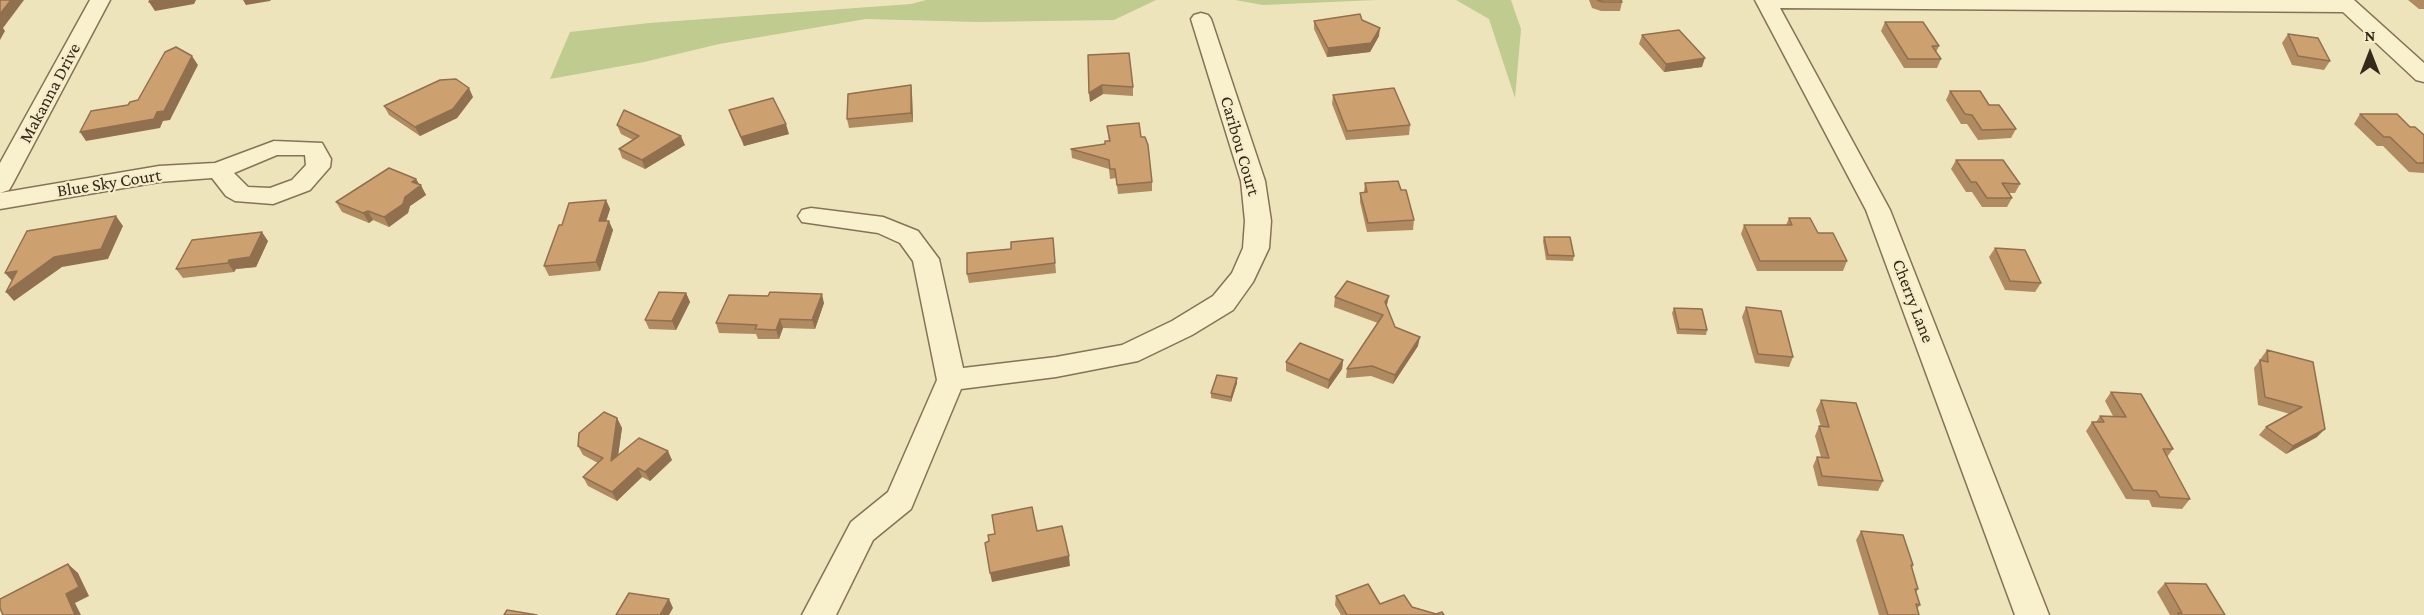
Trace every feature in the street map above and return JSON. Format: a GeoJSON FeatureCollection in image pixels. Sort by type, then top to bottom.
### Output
{"type":"FeatureCollection","features":[{"type":"Feature","properties":{"kind":"street","name":"Makanna Drive"},"geometry":{"type":"LineString","coordinates":[[0,185],[100,0]]}},
{"type":"Feature","properties":{"kind":"street"},"geometry":{"type":"LineString","coordinates":[[1765,1],[2346,3],[2424,75]]}},
{"type":"Feature","properties":{"kind":"street","name":"Cherry Lane"},"geometry":{"type":"LineString","coordinates":[[1765,1],[1878,210],[2032,615]]}},
{"type":"Feature","properties":{"kind":"street","name":"Caribou Court"},"geometry":{"type":"LineString","coordinates":[[951,380],[1056,367],[1128,354],[1182,328],[1223,303],[1244,276],[1256,248],[1258,221],[1253,181],[1202,19]]}},
{"type":"Feature","properties":{"kind":"street","name":"Blue Sky Court"},"geometry":{"type":"LineString","coordinates":[[0,201],[159,174],[219,170]]}},
{"type":"Feature","properties":{"kind":"street"},"geometry":{"type":"LineString","coordinates":[[811,216],[883,225],[909,237],[926,259],[937,302],[951,380],[900,500],[862,531],[819,615]]}},
{"type":"Feature","properties":{"kind":"green space"},"geometry":{"type":"Polygon","coordinates":[[[926,0],[1156,0],[1114,20],[978,22],[866,19],[719,44],[644,62],[550,79],[570,32],[649,23],[911,4],[926,0]]]}},
{"type":"Feature","properties":{"kind":"green space"},"geometry":{"type":"Polygon","coordinates":[[[1235,0],[1376,0],[1263,5],[1235,0]]]}},
{"type":"Feature","properties":{"kind":"green space"},"geometry":{"type":"Polygon","coordinates":[[[1456,0],[1511,0],[1521,29],[1515,98],[1489,19],[1456,0]]]}},
{"type":"Feature","properties":{"kind":"building"},"geometry":{"type":"Polygon","coordinates":[[[0,0],[11,0],[0,14],[0,0]]]}},
{"type":"Feature","properties":{"kind":"building"},"geometry":{"type":"Polygon","coordinates":[[[1597,0],[1621,0],[1622,2],[1603,2],[1597,0]]]}},
{"type":"Feature","properties":{"kind":"building"},"geometry":{"type":"Polygon","coordinates":[[[1360,14],[1362,20],[1380,28],[1371,43],[1328,48],[1314,21],[1360,14]]]}},
{"type":"Feature","properties":{"kind":"building"},"geometry":{"type":"Polygon","coordinates":[[[1885,22],[1923,22],[1939,46],[1932,46],[1941,59],[1908,59],[1885,22]]]}},
{"type":"Feature","properties":{"kind":"building"},"geometry":{"type":"Polygon","coordinates":[[[1679,30],[1705,58],[1666,64],[1642,35],[1679,30]]]}},
{"type":"Feature","properties":{"kind":"building"},"geometry":{"type":"Polygon","coordinates":[[[2288,34],[2318,38],[2330,61],[2298,56],[2288,34]]]}},
{"type":"Feature","properties":{"kind":"building"},"geometry":{"type":"Polygon","coordinates":[[[176,47],[192,56],[164,111],[157,112],[154,119],[80,132],[91,111],[128,105],[138,100],[165,52],[176,47]]]}},
{"type":"Feature","properties":{"kind":"building"},"geometry":{"type":"Polygon","coordinates":[[[1129,53],[1133,87],[1102,85],[1089,93],[1088,55],[1129,53]]]}},
{"type":"Feature","properties":{"kind":"building"},"geometry":{"type":"Polygon","coordinates":[[[456,79],[469,88],[453,109],[415,127],[384,106],[440,80],[456,79]]]}},
{"type":"Feature","properties":{"kind":"building"},"geometry":{"type":"Polygon","coordinates":[[[911,85],[911,113],[847,119],[848,94],[911,85]]]}},
{"type":"Feature","properties":{"kind":"building"},"geometry":{"type":"Polygon","coordinates":[[[1394,88],[1410,125],[1347,131],[1333,95],[1394,88]]]}},
{"type":"Feature","properties":{"kind":"building"},"geometry":{"type":"Polygon","coordinates":[[[1950,91],[1980,91],[1989,105],[1999,105],[2016,129],[1982,130],[1972,115],[1965,114],[1950,91]]]}},
{"type":"Feature","properties":{"kind":"building"},"geometry":{"type":"Polygon","coordinates":[[[773,98],[786,124],[741,137],[729,110],[773,98]]]}},
{"type":"Feature","properties":{"kind":"building"},"geometry":{"type":"Polygon","coordinates":[[[624,110],[681,136],[642,160],[619,149],[639,136],[617,125],[624,110]]]}},
{"type":"Feature","properties":{"kind":"building"},"geometry":{"type":"Polygon","coordinates":[[[2360,114],[2397,114],[2410,127],[2415,127],[2424,135],[2424,163],[2417,163],[2390,137],[2384,137],[2360,114]]]}},
{"type":"Feature","properties":{"kind":"building"},"geometry":{"type":"Polygon","coordinates":[[[1139,123],[1141,137],[1145,137],[1148,145],[1152,182],[1117,185],[1115,169],[1110,169],[1109,160],[1071,149],[1105,144],[1105,141],[1110,141],[1107,126],[1139,123]]]}},
{"type":"Feature","properties":{"kind":"building"},"geometry":{"type":"Polygon","coordinates":[[[1956,160],[2003,160],[2020,184],[2002,183],[2012,198],[1987,198],[1976,182],[1971,182],[1956,160]]]}},
{"type":"Feature","properties":{"kind":"building"},"geometry":{"type":"Polygon","coordinates":[[[389,168],[416,179],[412,182],[421,185],[405,197],[403,204],[384,217],[368,211],[363,213],[336,202],[389,168]]]}},
{"type":"Feature","properties":{"kind":"building"},"geometry":{"type":"Polygon","coordinates":[[[1398,181],[1401,190],[1406,190],[1414,220],[1368,223],[1360,193],[1367,192],[1365,183],[1398,181]]]}},
{"type":"Feature","properties":{"kind":"building"},"geometry":{"type":"Polygon","coordinates":[[[606,200],[599,221],[609,221],[596,262],[544,266],[569,203],[606,200]]]}},
{"type":"Feature","properties":{"kind":"building"},"geometry":{"type":"Polygon","coordinates":[[[116,216],[101,249],[54,257],[6,292],[17,271],[5,273],[27,231],[116,216]]]}},
{"type":"Feature","properties":{"kind":"building"},"geometry":{"type":"Polygon","coordinates":[[[1789,218],[1810,218],[1818,233],[1833,233],[1847,261],[1760,261],[1744,225],[1792,225],[1789,218]]]}},
{"type":"Feature","properties":{"kind":"building"},"geometry":{"type":"Polygon","coordinates":[[[262,232],[250,257],[229,260],[228,263],[176,269],[192,240],[262,232]]]}},
{"type":"Feature","properties":{"kind":"building"},"geometry":{"type":"Polygon","coordinates":[[[1544,237],[1570,237],[1574,256],[1548,255],[1544,237]]]}},
{"type":"Feature","properties":{"kind":"building"},"geometry":{"type":"Polygon","coordinates":[[[1053,238],[1055,263],[967,274],[967,253],[1011,249],[1011,242],[1053,238]]]}},
{"type":"Feature","properties":{"kind":"building"},"geometry":{"type":"Polygon","coordinates":[[[1995,248],[2025,250],[2041,283],[2010,281],[1995,248]]]}},
{"type":"Feature","properties":{"kind":"building"},"geometry":{"type":"Polygon","coordinates":[[[1347,281],[1389,296],[1385,302],[1395,327],[1420,337],[1395,375],[1372,366],[1347,369],[1383,315],[1335,297],[1347,281]]]}},
{"type":"Feature","properties":{"kind":"building"},"geometry":{"type":"Polygon","coordinates":[[[659,292],[686,293],[672,321],[645,320],[659,292]]]}},
{"type":"Feature","properties":{"kind":"building"},"geometry":{"type":"Polygon","coordinates":[[[770,292],[822,294],[812,320],[780,319],[776,330],[755,329],[757,325],[716,323],[729,295],[768,296],[770,292]]]}},
{"type":"Feature","properties":{"kind":"building"},"geometry":{"type":"Polygon","coordinates":[[[1746,307],[1781,311],[1793,357],[1758,354],[1746,307]]]}},
{"type":"Feature","properties":{"kind":"building"},"geometry":{"type":"Polygon","coordinates":[[[1674,308],[1702,309],[1707,330],[1679,329],[1674,308]]]}},
{"type":"Feature","properties":{"kind":"building"},"geometry":{"type":"Polygon","coordinates":[[[1300,343],[1343,360],[1329,380],[1286,362],[1300,343]]]}},
{"type":"Feature","properties":{"kind":"building"},"geometry":{"type":"Polygon","coordinates":[[[2267,350],[2313,362],[2325,429],[2293,446],[2266,427],[2302,407],[2265,397],[2260,360],[2268,362],[2267,350]]]}},
{"type":"Feature","properties":{"kind":"building"},"geometry":{"type":"Polygon","coordinates":[[[1217,375],[1237,378],[1231,397],[1211,393],[1217,375]]]}},
{"type":"Feature","properties":{"kind":"building"},"geometry":{"type":"Polygon","coordinates":[[[2111,392],[2141,394],[2173,449],[2163,449],[2190,499],[2160,497],[2156,491],[2133,490],[2092,422],[2104,422],[2100,416],[2126,417],[2111,392]]]}},
{"type":"Feature","properties":{"kind":"building"},"geometry":{"type":"Polygon","coordinates":[[[1821,400],[1856,403],[1883,481],[1822,476],[1817,457],[1829,458],[1819,426],[1829,427],[1821,400]]]}},
{"type":"Feature","properties":{"kind":"building"},"geometry":{"type":"Polygon","coordinates":[[[604,412],[617,418],[611,461],[639,438],[668,451],[645,472],[638,468],[612,492],[583,477],[603,458],[578,446],[579,433],[604,412]]]}},
{"type":"Feature","properties":{"kind":"building"},"geometry":{"type":"Polygon","coordinates":[[[1032,507],[1037,531],[1062,526],[1069,556],[990,573],[985,543],[989,541],[988,535],[995,534],[992,515],[1032,507]]]}},
{"type":"Feature","properties":{"kind":"building"},"geometry":{"type":"Polygon","coordinates":[[[1861,531],[1903,535],[1918,589],[1915,589],[1920,605],[1916,604],[1919,615],[1888,615],[1861,531]]]}},
{"type":"Feature","properties":{"kind":"building"},"geometry":{"type":"Polygon","coordinates":[[[68,564],[79,587],[66,594],[75,615],[3,615],[0,599],[68,564]]]}},
{"type":"Feature","properties":{"kind":"building"},"geometry":{"type":"Polygon","coordinates":[[[2165,583],[2206,584],[2225,615],[2179,615],[2178,613],[2182,613],[2165,583]]]}},
{"type":"Feature","properties":{"kind":"building"},"geometry":{"type":"Polygon","coordinates":[[[1368,584],[1380,604],[1404,595],[1412,607],[1436,614],[1442,612],[1444,615],[1347,615],[1336,596],[1368,584]]]}},
{"type":"Feature","properties":{"kind":"building"},"geometry":{"type":"Polygon","coordinates":[[[629,593],[669,599],[660,615],[616,615],[629,593]]]}},
{"type":"Feature","properties":{"kind":"building"},"geometry":{"type":"Polygon","coordinates":[[[507,610],[537,615],[504,615],[507,610]]]}}]}
